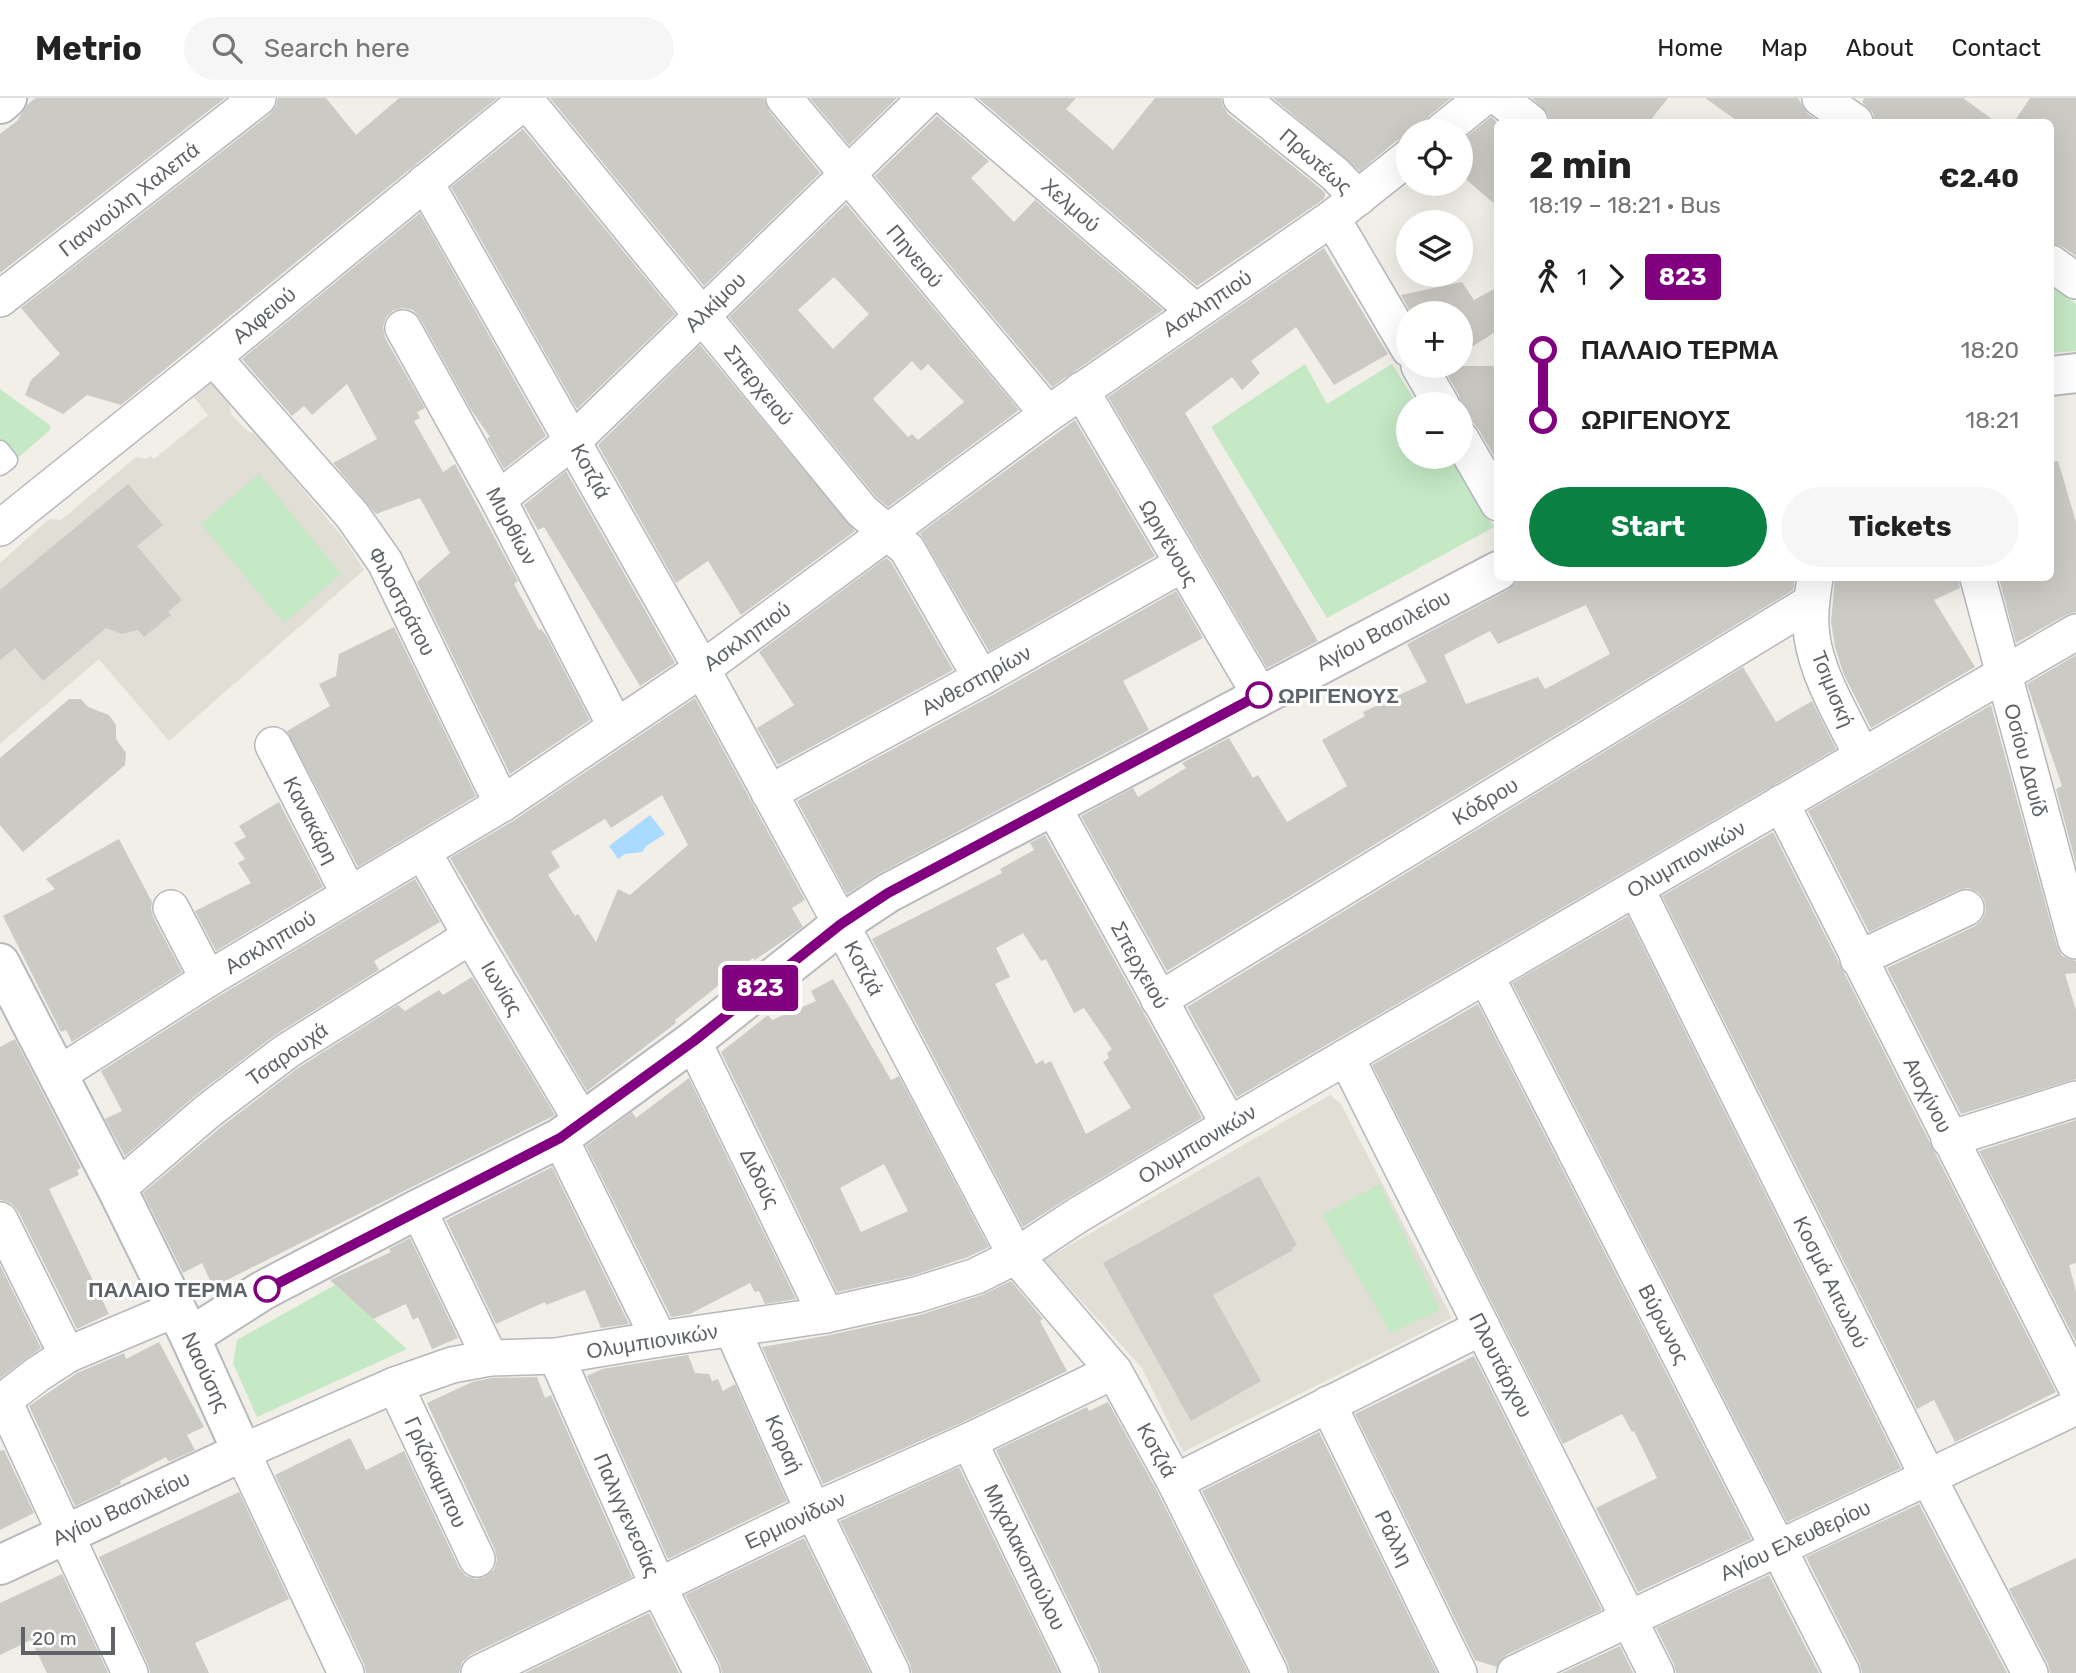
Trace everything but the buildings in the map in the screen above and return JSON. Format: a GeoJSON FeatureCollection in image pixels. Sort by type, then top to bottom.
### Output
{"type":"FeatureCollection","features":[{"type":"Feature","properties":{"kind":"street"},"geometry":{"type":"LineString","coordinates":[[0,104],[7,98]]}},
{"type":"Feature","properties":{"kind":"street","name":"Γιαννούλη Χαλεπά"},"geometry":{"type":"LineString","coordinates":[[0,299],[258,98]]}},
{"type":"Feature","properties":{"kind":"street","name":"Πηνειού"},"geometry":{"type":"LineString","coordinates":[[784,98],[1048,414]]}},
{"type":"Feature","properties":{"kind":"street","name":"Αλκίμου"},"geometry":{"type":"LineString","coordinates":[[498,499],[574,440],[926,98]]}},
{"type":"Feature","properties":{"kind":"street","name":"Χελμού"},"geometry":{"type":"LineString","coordinates":[[947,98],[1195,311]]}},
{"type":"Feature","properties":{"kind":"street","name":"Πρωτέως"},"geometry":{"type":"LineString","coordinates":[[1241,98],[1335,174],[1345,208],[1396,320]]}},
{"type":"Feature","properties":{"kind":"street"},"geometry":{"type":"LineString","coordinates":[[1456,119],[1483,98]]}},
{"type":"Feature","properties":{"kind":"street"},"geometry":{"type":"LineString","coordinates":[[1499,98],[1526,119]]}},
{"type":"Feature","properties":{"kind":"street"},"geometry":{"type":"LineString","coordinates":[[1820,98],[1851,119]]}},
{"type":"Feature","properties":{"kind":"street","name":"Αλφειού"},"geometry":{"type":"LineString","coordinates":[[0,528],[213,357],[525,99]]}},
{"type":"Feature","properties":{"kind":"street","name":"Σπερχειού"},"geometry":{"type":"LineString","coordinates":[[525,99],[862,511],[907,549],[981,678]]}},
{"type":"Feature","properties":{"kind":"street","name":"Ασκληπιού"},"geometry":{"type":"LineString","coordinates":[[59,1074],[208,979],[502,804],[702,669],[1081,390],[1345,208],[1396,168]]}},
{"type":"Feature","properties":{"kind":"street","name":"Κοτζιά"},"geometry":{"type":"LineString","coordinates":[[425,181],[702,669],[841,924],[1016,1256],[1114,1371],[1175,1482],[1270,1673]]}},
{"type":"Feature","properties":{"kind":"street"},"geometry":{"type":"LineString","coordinates":[[2054,265],[2076,281]]}},
{"type":"Feature","properties":{"kind":"street","name":"Μυρθίων"},"geometry":{"type":"LineString","coordinates":[[403,328],[498,499],[616,727]]}},
{"type":"Feature","properties":{"kind":"street","name":"Φιλοστράτου"},"geometry":{"type":"LineString","coordinates":[[213,357],[352,515],[385,562],[502,804]]}},
{"type":"Feature","properties":{"kind":"street"},"geometry":{"type":"LineString","coordinates":[[2054,376],[2076,373]]}},
{"type":"Feature","properties":{"kind":"street","name":"Ωριγένους"},"geometry":{"type":"LineString","coordinates":[[1081,390],[1259,695]]}},
{"type":"Feature","properties":{"kind":"street"},"geometry":{"type":"LineString","coordinates":[[1473,460],[1494,496]]}},
{"type":"Feature","properties":{"kind":"street","name":"Ανθεστηρίων"},"geometry":{"type":"LineString","coordinates":[[769,793],[1181,565]]}},
{"type":"Feature","properties":{"kind":"street","name":"Αγίου Βασιλείου"},"geometry":{"type":"LineString","coordinates":[[183,1323],[262,1291],[571,1130],[694,1041],[841,924],[888,893],[1494,573]]}},
{"type":"Feature","properties":{"kind":"street","name":"Οσίου Δαυίδ"},"geometry":{"type":"LineString","coordinates":[[1979,581],[2076,941]]}},
{"type":"Feature","properties":{"kind":"street","name":"Τσιμισκή"},"geometry":{"type":"LineString","coordinates":[[1813,590],[1812,637],[1822,673],[1862,756]]}},
{"type":"Feature","properties":{"kind":"street","name":"Κόδρου"},"geometry":{"type":"LineString","coordinates":[[1159,1000],[1813,590]]}},
{"type":"Feature","properties":{"kind":"street","name":"Ολυμπιονικών"},"geometry":{"type":"LineString","coordinates":[[242,1452],[394,1385],[452,1365],[490,1358],[556,1356],[826,1315],[916,1295],[976,1276],[1016,1256],[1078,1215],[1229,1125],[2076,632]]}},
{"type":"Feature","properties":{"kind":"street","name":"Κανακάρη"},"geometry":{"type":"LineString","coordinates":[[273,745],[349,894]]}},
{"type":"Feature","properties":{"kind":"street","name":"Αισχίνου"},"geometry":{"type":"LineString","coordinates":[[1782,803],[1858,959],[2076,1387]]}},
{"type":"Feature","properties":{"kind":"street","name":"Σπερχειού"},"geometry":{"type":"LineString","coordinates":[[1052,805],[1229,1125]]}},
{"type":"Feature","properties":{"kind":"street","name":"Ιωνίας"},"geometry":{"type":"LineString","coordinates":[[423,852],[471,936],[571,1130],[659,1339]]}},
{"type":"Feature","properties":{"kind":"street","name":"Κοσμά Αιτωλού"},"geometry":{"type":"LineString","coordinates":[[1636,888],[1928,1477],[2030,1673]]}},
{"type":"Feature","properties":{"kind":"street"},"geometry":{"type":"LineString","coordinates":[[171,908],[208,979]]}},
{"type":"Feature","properties":{"kind":"street"},"geometry":{"type":"LineString","coordinates":[[1858,959],[1966,908]]}},
{"type":"Feature","properties":{"kind":"street","name":"Τσαρουχά"},"geometry":{"type":"LineString","coordinates":[[117,1189],[208,1111],[287,1051],[471,936]]}},
{"type":"Feature","properties":{"kind":"street","name":"Ναούσης"},"geometry":{"type":"LineString","coordinates":[[0,963],[59,1074],[183,1323],[346,1673]]}},
{"type":"Feature","properties":{"kind":"street","name":"Βύρωνος"},"geometry":{"type":"LineString","coordinates":[[1486,976],[1842,1673]]}},
{"type":"Feature","properties":{"kind":"street","name":"Διδούς"},"geometry":{"type":"LineString","coordinates":[[694,1041],[826,1315]]}},
{"type":"Feature","properties":{"kind":"street","name":"Πλουτάρχου"},"geometry":{"type":"LineString","coordinates":[[1346,1057],[1656,1673]]}},
{"type":"Feature","properties":{"kind":"street"},"geometry":{"type":"LineString","coordinates":[[1949,1139],[2076,1099]]}},
{"type":"Feature","properties":{"kind":"street"},"geometry":{"type":"LineString","coordinates":[[418,1209],[490,1358]]}},
{"type":"Feature","properties":{"kind":"street"},"geometry":{"type":"LineString","coordinates":[[0,1220],[67,1355]]}},
{"type":"Feature","properties":{"kind":"street"},"geometry":{"type":"LineString","coordinates":[[130,1673],[2,1402],[37,1374],[67,1355],[183,1323]]}},
{"type":"Feature","properties":{"kind":"street"},"geometry":{"type":"LineString","coordinates":[[1175,1482],[1482,1327]]}},
{"type":"Feature","properties":{"kind":"street","name":"Κοραή"},"geometry":{"type":"LineString","coordinates":[[732,1329],[813,1511],[892,1673]]}},
{"type":"Feature","properties":{"kind":"street","name":"Παλιγγενεσίας"},"geometry":{"type":"LineString","coordinates":[[556,1356],[658,1586],[702,1673]]}},
{"type":"Feature","properties":{"kind":"street","name":"Ερμιονίδων"},"geometry":{"type":"LineString","coordinates":[[479,1673],[813,1511],[969,1441],[1114,1371]]}},
{"type":"Feature","properties":{"kind":"street","name":"Γριζόκαμπου"},"geometry":{"type":"LineString","coordinates":[[394,1385],[477,1559]]}},
{"type":"Feature","properties":{"kind":"street","name":"Ράλλη"},"geometry":{"type":"LineString","coordinates":[[1328,1404],[1459,1673]]}},
{"type":"Feature","properties":{"kind":"street","name":"Αγίου Ελευθερίου"},"geometry":{"type":"LineString","coordinates":[[1515,1673],[2076,1407]]}},
{"type":"Feature","properties":{"kind":"street","name":"Μιχαλακοπούλου"},"geometry":{"type":"LineString","coordinates":[[969,1441],[1080,1673]]}},
{"type":"Feature","properties":{"kind":"street","name":"Αγίου Βασιλείου"},"geometry":{"type":"LineString","coordinates":[[0,1564],[242,1452]]}},
{"type":"Feature","properties":{"kind":"lane"},"geometry":{"type":"LineString","coordinates":[[0,450],[8,460],[0,467]]}},
{"type":"Feature","properties":{"kind":"shaded area"},"geometry":{"type":"Polygon","coordinates":[[[211,382],[230,406],[231,414],[247,431],[257,434],[344,539],[364,570],[169,741],[99,659],[0,744],[0,563],[49,519],[61,520],[136,457],[146,459],[151,456],[154,459],[208,415],[193,396],[211,382]]]}},
{"type":"Feature","properties":{"kind":"shaded area"},"geometry":{"type":"Polygon","coordinates":[[[1330,1095],[1341,1104],[1452,1318],[1183,1452],[1142,1368],[1044,1260],[1330,1095]]]}},
{"type":"Feature","properties":{"kind":"green space"},"geometry":{"type":"Polygon","coordinates":[[[2054,288],[2076,304],[2076,351],[2054,353],[2054,288]]]}},
{"type":"Feature","properties":{"kind":"green space"},"geometry":{"type":"Polygon","coordinates":[[[1305,364],[1327,404],[1392,364],[1396,378],[1401,378],[1410,392],[1396,392],[1396,469],[1458,469],[1494,527],[1327,618],[1211,427],[1305,364]]]}},
{"type":"Feature","properties":{"kind":"green space"},"geometry":{"type":"Polygon","coordinates":[[[0,389],[51,426],[50,430],[0,473],[0,389]]]}},
{"type":"Feature","properties":{"kind":"green space"},"geometry":{"type":"Polygon","coordinates":[[[259,474],[341,574],[284,623],[201,524],[259,474]]]}},
{"type":"Feature","properties":{"kind":"green space"},"geometry":{"type":"Polygon","coordinates":[[[1380,1184],[1440,1310],[1391,1333],[1322,1215],[1380,1184]]]}},
{"type":"Feature","properties":{"kind":"green space"},"geometry":{"type":"Polygon","coordinates":[[[335,1285],[407,1349],[257,1417],[233,1363],[237,1340],[335,1285]]]}},
{"type":"Feature","properties":{"kind":"water"},"geometry":{"type":"Polygon","coordinates":[[[650,815],[665,834],[646,846],[642,852],[625,854],[618,859],[609,846],[650,815]]]}},
{"type":"Feature","properties":{"kind":"bus line","name":"823"},"geometry":{"type":"LineString","coordinates":[[267,1289],[560,1138],[694,1041],[841,924],[888,893],[1259,695]]}},
{"type":"Feature","properties":{"kind":"place","name":"ΩΡΙΓΕΝΟΥΣ"},"geometry":{"type":"Point","coordinates":[1259,695]}},
{"type":"Feature","properties":{"kind":"place","name":"ΠΑΛΑΙΟ ΤΕΡΜΑ"},"geometry":{"type":"Point","coordinates":[267,1289]}}]}
